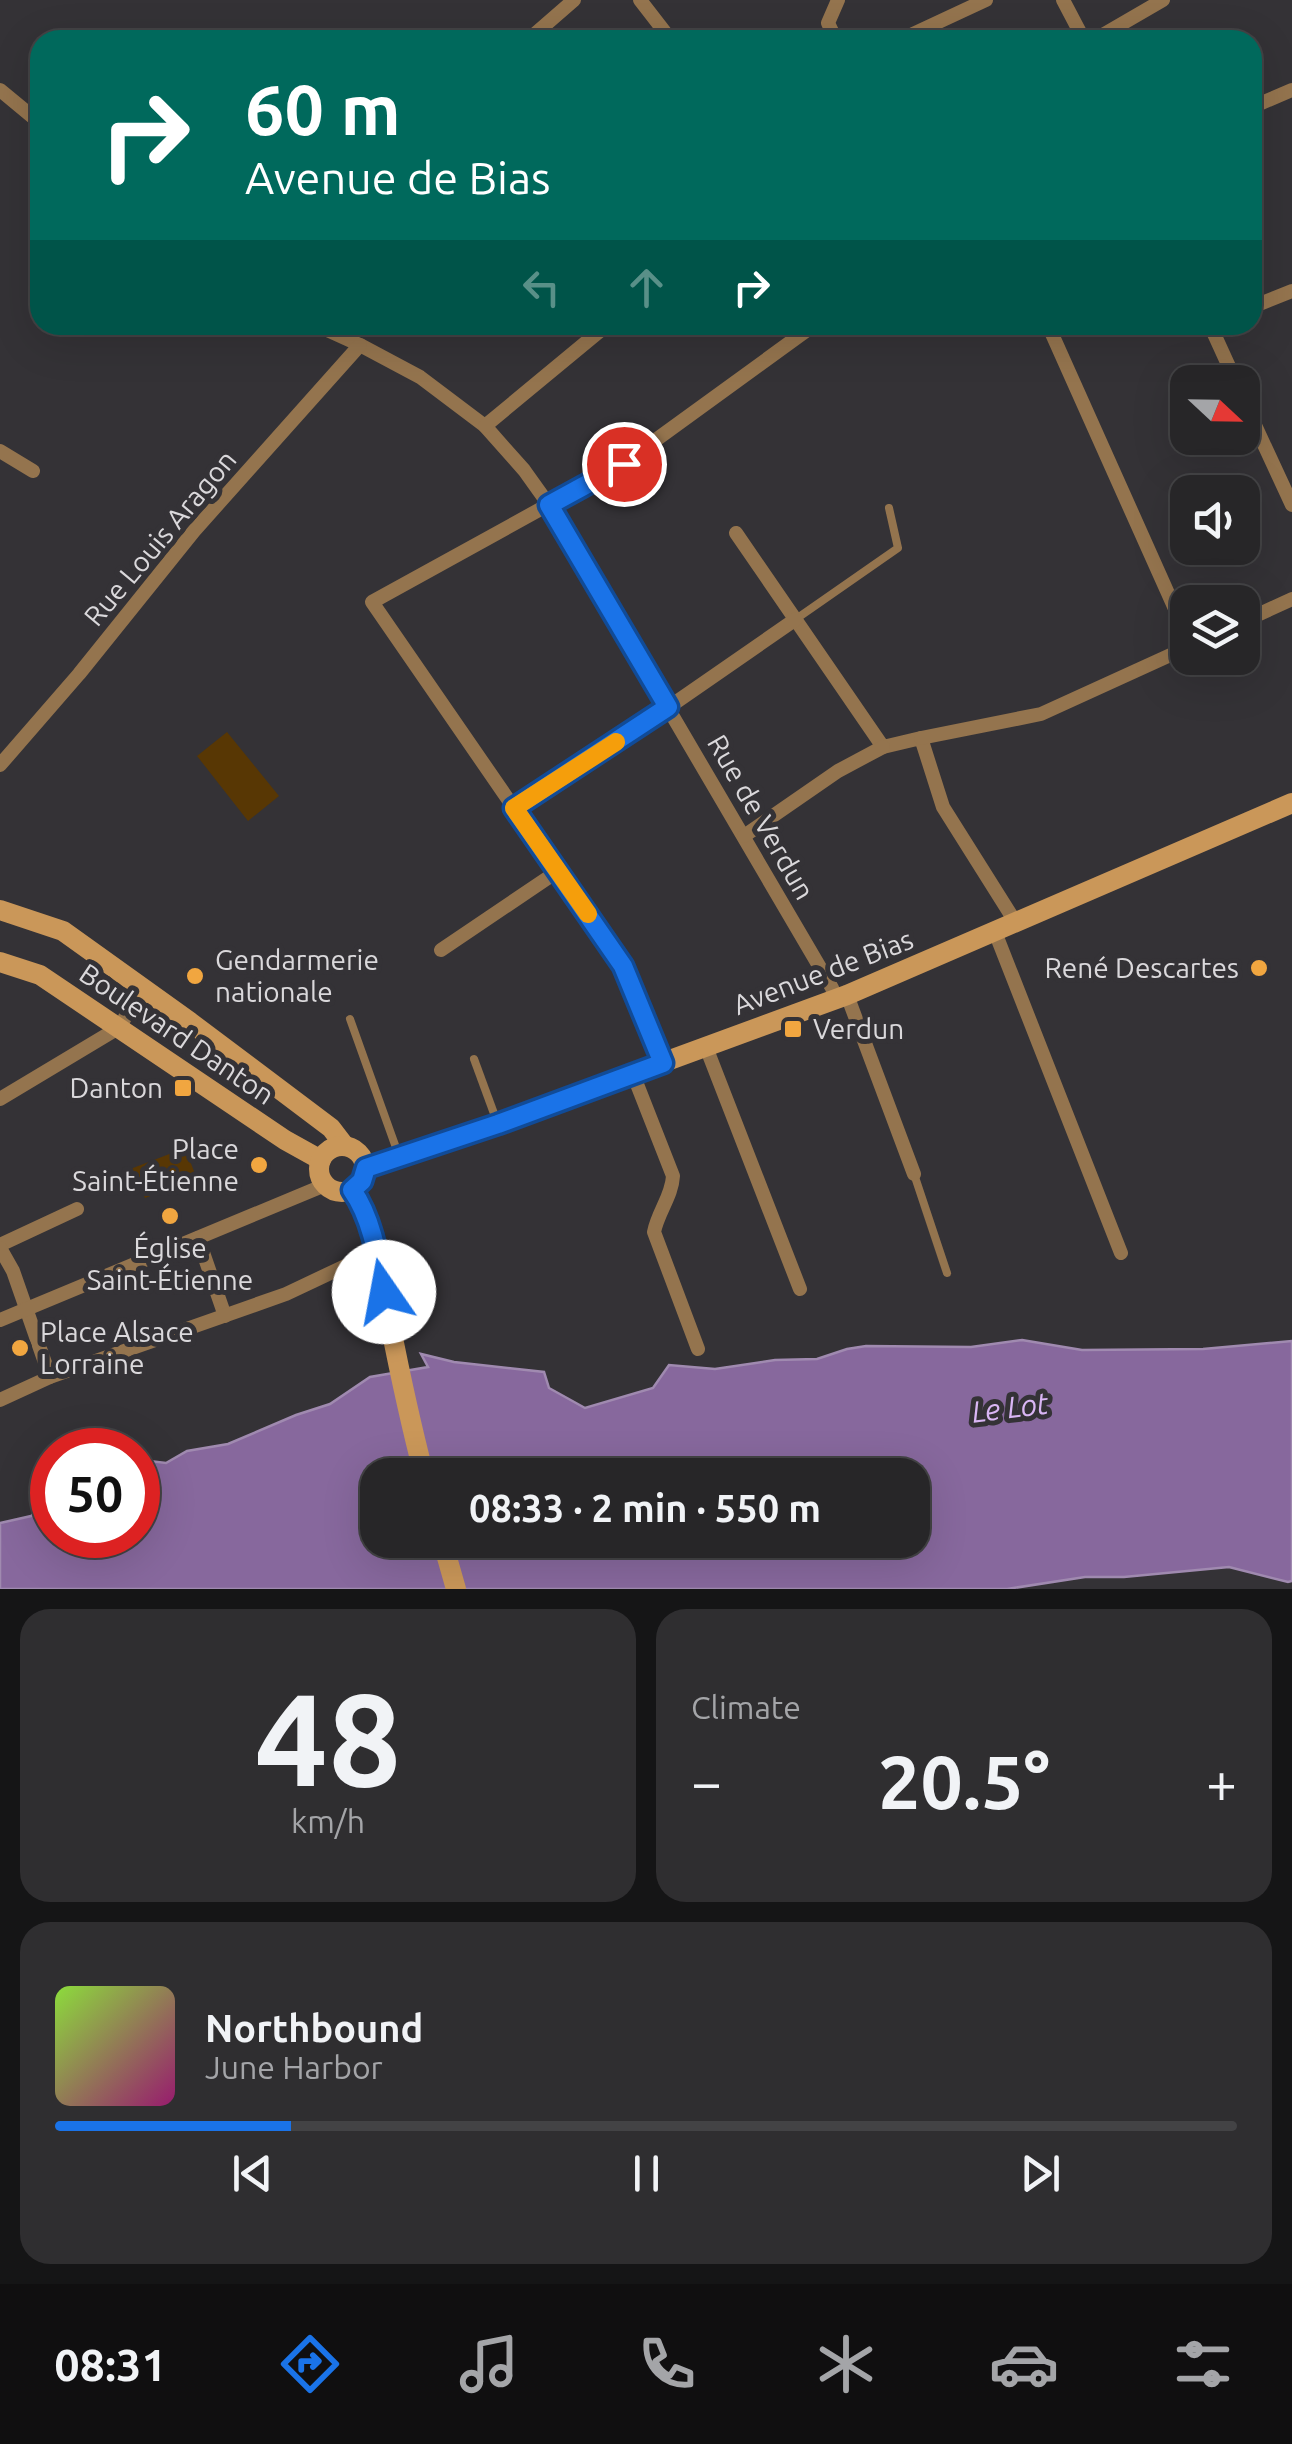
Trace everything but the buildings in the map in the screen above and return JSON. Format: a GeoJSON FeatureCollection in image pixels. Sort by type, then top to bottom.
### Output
{"type":"FeatureCollection","features":[{"type":"Feature","properties":{"kind":"main road","name":"Avenue de Bias"},"geometry":{"type":"LineString","coordinates":[[366,1168],[498,1124],[841,998],[1292,803]]}},
{"type":"Feature","properties":{"kind":"main road","name":"Boulevard Danton"},"geometry":{"type":"LineString","coordinates":[[0,910],[63,931],[331,1128],[344,1146]]}},
{"type":"Feature","properties":{"kind":"main road","name":"Boulevard Danton"},"geometry":{"type":"LineString","coordinates":[[0,962],[40,975],[320,1160]]}},
{"type":"Feature","properties":{"kind":"main road"},"geometry":{"type":"LineString","coordinates":[[344,1146],[356,1150],[366,1168],[362,1181],[352,1190],[338,1192],[325,1185],[319,1173],[320,1160],[330,1149],[344,1146]]}},
{"type":"Feature","properties":{"kind":"main road"},"geometry":{"type":"LineString","coordinates":[[352,1190],[377,1252],[420,1458]]}},
{"type":"Feature","properties":{"kind":"main road"},"geometry":{"type":"LineString","coordinates":[[447,1558],[456,1589]]}},
{"type":"Feature","properties":{"kind":"street"},"geometry":{"type":"LineString","coordinates":[[540,30],[574,0]]}},
{"type":"Feature","properties":{"kind":"street"},"geometry":{"type":"LineString","coordinates":[[640,0],[663,30]]}},
{"type":"Feature","properties":{"kind":"street"},"geometry":{"type":"LineString","coordinates":[[831,30],[828,23],[838,0]]}},
{"type":"Feature","properties":{"kind":"street"},"geometry":{"type":"LineString","coordinates":[[922,30],[986,0]]}},
{"type":"Feature","properties":{"kind":"street"},"geometry":{"type":"LineString","coordinates":[[1063,0],[1079,30]]}},
{"type":"Feature","properties":{"kind":"street"},"geometry":{"type":"LineString","coordinates":[[1111,30],[1163,0]]}},
{"type":"Feature","properties":{"kind":"street"},"geometry":{"type":"LineString","coordinates":[[0,90],[30,115]]}},
{"type":"Feature","properties":{"kind":"street"},"geometry":{"type":"LineString","coordinates":[[1262,103],[1292,90]]}},
{"type":"Feature","properties":{"kind":"street"},"geometry":{"type":"LineString","coordinates":[[1262,304],[1292,292]]}},
{"type":"Feature","properties":{"kind":"street","name":"Rue de Verdun"},"geometry":{"type":"LineString","coordinates":[[347,335],[420,377],[484,426],[549,505],[841,998],[914,1174]]}},
{"type":"Feature","properties":{"kind":"street"},"geometry":{"type":"LineString","coordinates":[[484,426],[594,335]]}},
{"type":"Feature","properties":{"kind":"street"},"geometry":{"type":"LineString","coordinates":[[663,1063],[623,966],[372,602],[624,464],[800,335]]}},
{"type":"Feature","properties":{"kind":"street"},"geometry":{"type":"LineString","coordinates":[[1052,335],[1170,598]]}},
{"type":"Feature","properties":{"kind":"street"},"geometry":{"type":"LineString","coordinates":[[1215,335],[1228,365]]}},
{"type":"Feature","properties":{"kind":"street","name":"Rue Louis Aragon"},"geometry":{"type":"LineString","coordinates":[[0,765],[194,531],[360,345]]}},
{"type":"Feature","properties":{"kind":"street"},"geometry":{"type":"LineString","coordinates":[[1260,436],[1292,505]]}},
{"type":"Feature","properties":{"kind":"street"},"geometry":{"type":"LineString","coordinates":[[0,451],[33,471]]}},
{"type":"Feature","properties":{"kind":"street"},"geometry":{"type":"LineString","coordinates":[[736,534],[883,747]]}},
{"type":"Feature","properties":{"kind":"street"},"geometry":{"type":"LineString","coordinates":[[1260,614],[1292,600]]}},
{"type":"Feature","properties":{"kind":"street"},"geometry":{"type":"LineString","coordinates":[[514,808],[796,619]]}},
{"type":"Feature","properties":{"kind":"street"},"geometry":{"type":"LineString","coordinates":[[744,836],[838,771],[883,747],[1041,714],[1170,655]]}},
{"type":"Feature","properties":{"kind":"street"},"geometry":{"type":"LineString","coordinates":[[921,738],[943,808],[1016,923]]}},
{"type":"Feature","properties":{"kind":"street"},"geometry":{"type":"LineString","coordinates":[[441,950],[558,871]]}},
{"type":"Feature","properties":{"kind":"street"},"geometry":{"type":"LineString","coordinates":[[995,932],[1121,1253]]}},
{"type":"Feature","properties":{"kind":"street"},"geometry":{"type":"LineString","coordinates":[[0,1099],[120,1027],[141,986]]}},
{"type":"Feature","properties":{"kind":"street"},"geometry":{"type":"LineString","coordinates":[[706,1046],[800,1289]]}},
{"type":"Feature","properties":{"kind":"street"},"geometry":{"type":"LineString","coordinates":[[633,1074],[673,1176],[654,1232],[698,1349]]}},
{"type":"Feature","properties":{"kind":"street"},"geometry":{"type":"LineString","coordinates":[[0,1320],[325,1185]]}},
{"type":"Feature","properties":{"kind":"street"},"geometry":{"type":"LineString","coordinates":[[50,1376],[13,1271],[0,1246],[78,1209]]}},
{"type":"Feature","properties":{"kind":"street"},"geometry":{"type":"LineString","coordinates":[[198,1238],[225,1316]]}},
{"type":"Feature","properties":{"kind":"street"},"geometry":{"type":"LineString","coordinates":[[0,1400],[50,1376],[286,1294],[377,1252]]}},
{"type":"Feature","properties":{"kind":"lane"},"geometry":{"type":"LineString","coordinates":[[796,619],[898,548],[888,508]]}},
{"type":"Feature","properties":{"kind":"lane"},"geometry":{"type":"LineString","coordinates":[[350,1019],[400,1157]]}},
{"type":"Feature","properties":{"kind":"lane"},"geometry":{"type":"LineString","coordinates":[[474,1059],[498,1124]]}},
{"type":"Feature","properties":{"kind":"lane"},"geometry":{"type":"LineString","coordinates":[[914,1174],[947,1273]]}},
{"type":"Feature","properties":{"kind":"shaded area"},"geometry":{"type":"Polygon","coordinates":[[[227,732],[279,796],[248,821],[197,756],[227,732]]]}},
{"type":"Feature","properties":{"kind":"shaded area"},"geometry":{"type":"Polygon","coordinates":[[[185,1148],[197,1179],[145,1198],[140,1187],[120,1192],[117,1179],[133,1168],[185,1148]]]}},
{"type":"Feature","properties":{"kind":"water","name":"Le Lot"},"geometry":{"type":"Polygon","coordinates":[[[1022,1340],[1082,1350],[1203,1349],[1292,1341],[1292,1581],[1229,1567],[1085,1577],[1007,1589],[0,1589],[0,1523],[30,1516],[30,1558],[160,1558],[160,1462],[187,1451],[228,1444],[330,1404],[370,1377],[428,1367],[421,1354],[454,1362],[544,1372],[549,1388],[585,1408],[653,1388],[669,1365],[715,1369],[775,1360],[817,1359],[866,1346],[971,1347],[1022,1340]]]}},
{"type":"Feature","properties":{"kind":"slow traffic"},"geometry":{"type":"LineString","coordinates":[[588,914],[514,808],[616,742]]}},
{"type":"Feature","properties":{"kind":"place","name":"René Descartes"},"geometry":{"type":"Point","coordinates":[1259,968]}},
{"type":"Feature","properties":{"kind":"place","name":"Gendarmerie nationale"},"geometry":{"type":"Point","coordinates":[195,976]}},
{"type":"Feature","properties":{"kind":"place","name":"Verdun"},"geometry":{"type":"Point","coordinates":[793,1029]}},
{"type":"Feature","properties":{"kind":"place","name":"Danton"},"geometry":{"type":"Point","coordinates":[183,1088]}},
{"type":"Feature","properties":{"kind":"place","name":"Place Saint-Étienne"},"geometry":{"type":"Point","coordinates":[259,1165]}},
{"type":"Feature","properties":{"kind":"place","name":"Église Saint-Étienne"},"geometry":{"type":"Point","coordinates":[170,1216]}},
{"type":"Feature","properties":{"kind":"place","name":"Place Alsace Lorraine"},"geometry":{"type":"Point","coordinates":[20,1348]}},
{"type":"Feature","properties":{"kind":"route"},"geometry":{"type":"LineString","coordinates":[[384,1292],[377,1252],[352,1190],[362,1181],[366,1168],[663,1063],[623,966],[514,808],[668,707],[549,505],[624,464]]}}]}
